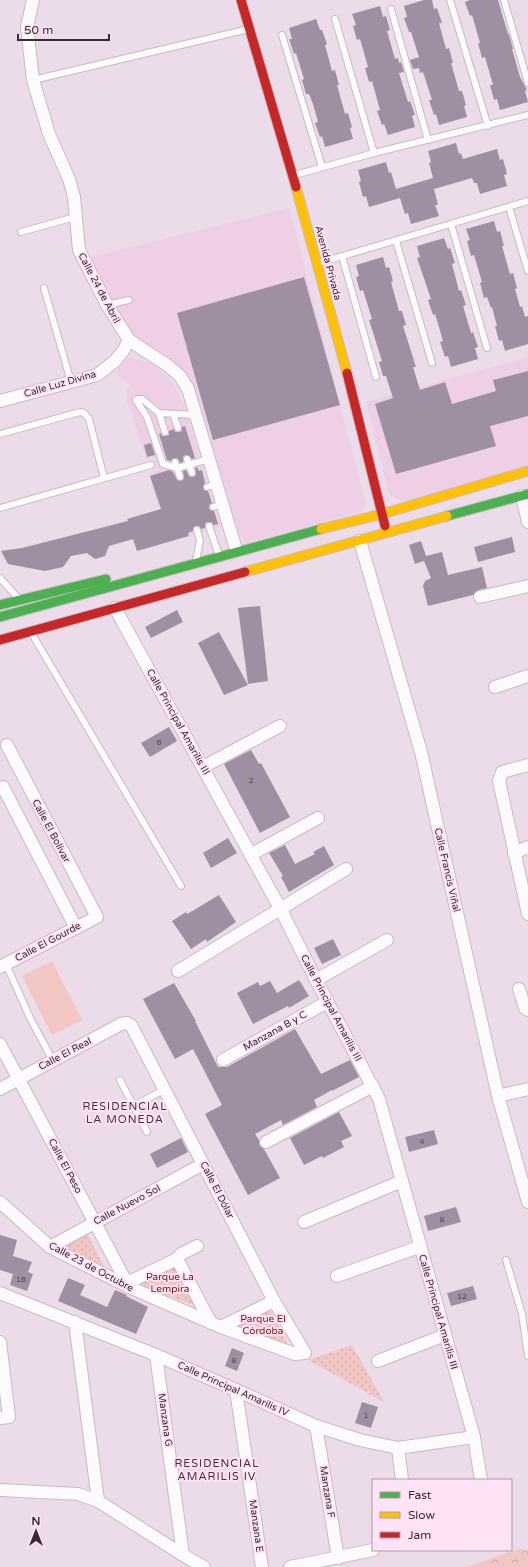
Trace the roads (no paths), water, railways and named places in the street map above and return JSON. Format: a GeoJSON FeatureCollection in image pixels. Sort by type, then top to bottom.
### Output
{"type":"FeatureCollection","features":[{"type":"Feature","properties":{"kind":"main road","name":"Avenida Privada"},"geometry":{"type":"LineString","coordinates":[[241,0],[293,175],[356,405],[387,534]]}},
{"type":"Feature","properties":{"kind":"main road"},"geometry":{"type":"LineString","coordinates":[[219,553],[235,546],[381,510],[528,462]]}},
{"type":"Feature","properties":{"kind":"main road"},"geometry":{"type":"LineString","coordinates":[[0,617],[219,553],[528,471]]}},
{"type":"Feature","properties":{"kind":"main road"},"geometry":{"type":"LineString","coordinates":[[0,640],[525,495]]}},
{"type":"Feature","properties":{"kind":"main road"},"geometry":{"type":"LineString","coordinates":[[0,605],[196,560]]}},
{"type":"Feature","properties":{"kind":"street","name":"Calle 24 de Abril"},"geometry":{"type":"LineString","coordinates":[[33,0],[27,27],[33,80],[48,134],[69,179],[74,197],[79,250],[107,305],[129,340],[167,365],[180,376],[188,389],[209,459],[212,485],[218,506],[235,546]]}},
{"type":"Feature","properties":{"kind":"street","name":"Calle Luz Divina"},"geometry":{"type":"LineString","coordinates":[[0,401],[97,375],[106,369],[123,351],[129,340]]}},
{"type":"Feature","properties":{"kind":"street"},"geometry":{"type":"LineString","coordinates":[[525,495],[528,522]]}},
{"type":"Feature","properties":{"kind":"street","name":"Calle Francis Viñal"},"geometry":{"type":"LineString","coordinates":[[360,541],[421,752],[498,1096],[528,1202]]}},
{"type":"Feature","properties":{"kind":"street"},"geometry":{"type":"LineString","coordinates":[[480,597],[528,586]]}},
{"type":"Feature","properties":{"kind":"street","name":"Calle Principal Amarilis III"},"geometry":{"type":"LineString","coordinates":[[115,608],[281,910],[327,1002],[379,1099],[419,1247],[474,1437],[481,1479]]}},
{"type":"Feature","properties":{"kind":"street"},"geometry":{"type":"LineString","coordinates":[[495,687],[528,676]]}},
{"type":"Feature","properties":{"kind":"street"},"geometry":{"type":"LineString","coordinates":[[203,767],[280,726]]}},
{"type":"Feature","properties":{"kind":"street","name":"Calle El Bolívar"},"geometry":{"type":"LineString","coordinates":[[7,745],[96,917]]}},
{"type":"Feature","properties":{"kind":"street"},"geometry":{"type":"LineString","coordinates":[[528,765],[502,772],[499,781],[528,914]]}},
{"type":"Feature","properties":{"kind":"street"},"geometry":{"type":"LineString","coordinates":[[22,776],[2,787],[76,928]]}},
{"type":"Feature","properties":{"kind":"street"},"geometry":{"type":"LineString","coordinates":[[250,855],[318,818]]}},
{"type":"Feature","properties":{"kind":"street"},"geometry":{"type":"LineString","coordinates":[[514,853],[528,847]]}},
{"type":"Feature","properties":{"kind":"street"},"geometry":{"type":"LineString","coordinates":[[178,971],[281,910],[346,869]]}},
{"type":"Feature","properties":{"kind":"street","name":"Calle El Gourde"},"geometry":{"type":"LineString","coordinates":[[3,966],[96,917]]}},
{"type":"Feature","properties":{"kind":"street"},"geometry":{"type":"LineString","coordinates":[[316,980],[387,940]]}},
{"type":"Feature","properties":{"kind":"street"},"geometry":{"type":"LineString","coordinates":[[519,989],[525,1008],[528,1010]]}},
{"type":"Feature","properties":{"kind":"street","name":"Manzana B y C"},"geometry":{"type":"LineString","coordinates":[[223,1060],[327,1002]]}},
{"type":"Feature","properties":{"kind":"street","name":"Calle El Real"},"geometry":{"type":"LineString","coordinates":[[0,1089],[121,1024],[127,1023],[131,1025]]}},
{"type":"Feature","properties":{"kind":"street","name":"Calle El Dólar"},"geometry":{"type":"LineString","coordinates":[[131,1025],[274,1301],[305,1354]]}},
{"type":"Feature","properties":{"kind":"street","name":"Calle El Peso"},"geometry":{"type":"LineString","coordinates":[[0,1044],[96,1222],[128,1285]]}},
{"type":"Feature","properties":{"kind":"street"},"geometry":{"type":"LineString","coordinates":[[266,1142],[372,1086]]}},
{"type":"Feature","properties":{"kind":"street"},"geometry":{"type":"LineString","coordinates":[[498,1096],[528,1089]]}},
{"type":"Feature","properties":{"kind":"street","name":"Calle Nuevo Sol"},"geometry":{"type":"LineString","coordinates":[[50,1247],[203,1164]]}},
{"type":"Feature","properties":{"kind":"street"},"geometry":{"type":"LineString","coordinates":[[304,1222],[402,1181]]}},
{"type":"Feature","properties":{"kind":"street","name":"Calle 23 de Octubre"},"geometry":{"type":"LineString","coordinates":[[0,1202],[50,1247],[128,1285],[216,1325],[295,1354],[305,1354]]}},
{"type":"Feature","properties":{"kind":"street"},"geometry":{"type":"LineString","coordinates":[[128,1285],[177,1259],[181,1254],[197,1246]]}},
{"type":"Feature","properties":{"kind":"street"},"geometry":{"type":"LineString","coordinates":[[337,1276],[419,1247]]}},
{"type":"Feature","properties":{"kind":"street"},"geometry":{"type":"LineString","coordinates":[[177,1259],[216,1325],[274,1301]]}},
{"type":"Feature","properties":{"kind":"street","name":"Calle Principal Amarilis IV"},"geometry":{"type":"LineString","coordinates":[[0,1293],[156,1355],[316,1426],[360,1440],[398,1448],[474,1437]]}},
{"type":"Feature","properties":{"kind":"street"},"geometry":{"type":"LineString","coordinates":[[74,1322],[98,1501]]}},
{"type":"Feature","properties":{"kind":"street"},"geometry":{"type":"LineString","coordinates":[[378,1361],[445,1335]]}},
{"type":"Feature","properties":{"kind":"street"},"geometry":{"type":"LineString","coordinates":[[0,1342],[9,1417],[0,1418]]}},
{"type":"Feature","properties":{"kind":"street","name":"Manzana G"},"geometry":{"type":"LineString","coordinates":[[156,1355],[183,1555]]}},
{"type":"Feature","properties":{"kind":"street","name":"Manzana E"},"geometry":{"type":"LineString","coordinates":[[236,1390],[262,1567]]}},
{"type":"Feature","properties":{"kind":"street","name":"Manzana F"},"geometry":{"type":"LineString","coordinates":[[316,1426],[338,1558]]}},
{"type":"Feature","properties":{"kind":"street"},"geometry":{"type":"LineString","coordinates":[[398,1448],[402,1479]]}},
{"type":"Feature","properties":{"kind":"street"},"geometry":{"type":"LineString","coordinates":[[0,1490],[78,1494],[98,1501],[204,1567]]}},
{"type":"Feature","properties":{"kind":"street"},"geometry":{"type":"LineString","coordinates":[[290,1567],[372,1550]]}},
{"type":"Feature","properties":{"kind":"lane"},"geometry":{"type":"LineString","coordinates":[[450,0],[488,126]]}},
{"type":"Feature","properties":{"kind":"lane"},"geometry":{"type":"LineString","coordinates":[[504,0],[528,83]]}},
{"type":"Feature","properties":{"kind":"lane"},"geometry":{"type":"LineString","coordinates":[[391,9],[428,140]]}},
{"type":"Feature","properties":{"kind":"lane"},"geometry":{"type":"LineString","coordinates":[[335,19],[374,153]]}},
{"type":"Feature","properties":{"kind":"lane"},"geometry":{"type":"LineString","coordinates":[[33,80],[250,29]]}},
{"type":"Feature","properties":{"kind":"lane"},"geometry":{"type":"LineString","coordinates":[[282,35],[322,167]]}},
{"type":"Feature","properties":{"kind":"lane"},"geometry":{"type":"LineString","coordinates":[[293,175],[374,153],[528,116]]}},
{"type":"Feature","properties":{"kind":"lane"},"geometry":{"type":"LineString","coordinates":[[316,263],[396,241],[528,201]]}},
{"type":"Feature","properties":{"kind":"lane"},"geometry":{"type":"LineString","coordinates":[[509,207],[528,271]]}},
{"type":"Feature","properties":{"kind":"lane"},"geometry":{"type":"LineString","coordinates":[[21,232],[75,217]]}},
{"type":"Feature","properties":{"kind":"lane"},"geometry":{"type":"LineString","coordinates":[[451,224],[487,348]]}},
{"type":"Feature","properties":{"kind":"lane"},"geometry":{"type":"LineString","coordinates":[[396,241],[432,363]]}},
{"type":"Feature","properties":{"kind":"lane"},"geometry":{"type":"LineString","coordinates":[[342,256],[376,377]]}},
{"type":"Feature","properties":{"kind":"lane"},"geometry":{"type":"LineString","coordinates":[[44,288],[71,382]]}},
{"type":"Feature","properties":{"kind":"lane"},"geometry":{"type":"LineString","coordinates":[[107,305],[129,300]]}},
{"type":"Feature","properties":{"kind":"lane"},"geometry":{"type":"LineString","coordinates":[[195,415],[160,413],[142,399],[136,400],[147,416],[163,464],[176,465],[209,459]]}},
{"type":"Feature","properties":{"kind":"lane"},"geometry":{"type":"LineString","coordinates":[[0,434],[80,412],[90,419],[104,478]]}},
{"type":"Feature","properties":{"kind":"lane"},"geometry":{"type":"LineString","coordinates":[[160,413],[165,432]]}},
{"type":"Feature","properties":{"kind":"lane"},"geometry":{"type":"LineString","coordinates":[[173,414],[178,428]]}},
{"type":"Feature","properties":{"kind":"lane"},"geometry":{"type":"LineString","coordinates":[[188,462],[192,473]]}},
{"type":"Feature","properties":{"kind":"lane"},"geometry":{"type":"LineString","coordinates":[[0,508],[151,465]]}},
{"type":"Feature","properties":{"kind":"lane"},"geometry":{"type":"LineString","coordinates":[[176,465],[180,477]]}},
{"type":"Feature","properties":{"kind":"lane"},"geometry":{"type":"LineString","coordinates":[[209,526],[219,553]]}},
{"type":"Feature","properties":{"kind":"lane"},"geometry":{"type":"LineString","coordinates":[[196,560],[200,541],[197,530]]}},
{"type":"Feature","properties":{"kind":"lane"},"geometry":{"type":"LineString","coordinates":[[0,578],[28,608]]}},
{"type":"Feature","properties":{"kind":"lane"},"geometry":{"type":"LineString","coordinates":[[30,631],[182,886]]}},
{"type":"Feature","properties":{"kind":"lane"},"geometry":{"type":"LineString","coordinates":[[3,966],[53,1061]]}},
{"type":"Feature","properties":{"kind":"lane"},"geometry":{"type":"LineString","coordinates":[[120,1080],[147,1132]]}},
{"type":"Feature","properties":{"kind":"lane"},"geometry":{"type":"LineString","coordinates":[[134,1106],[165,1089]]}},
{"type":"Feature","properties":{"kind":"lane"},"geometry":{"type":"LineString","coordinates":[[506,1260],[522,1314],[528,1356]]}},
{"type":"Feature","properties":{"kind":"district","name":"RESIDENCIAL LA MONEDA"},"geometry":{"type":"Point","coordinates":[125,1112]}},
{"type":"Feature","properties":{"kind":"district","name":"RESIDENCIAL AMARILIS IV"},"geometry":{"type":"Point","coordinates":[217,1469]}},
{"type":"Feature","properties":{"kind":"park label","name":"Parque La Lempira"},"geometry":{"type":"Point","coordinates":[170,1282]}},
{"type":"Feature","properties":{"kind":"park label","name":"Parque El Córdoba"},"geometry":{"type":"Point","coordinates":[263,1324]}}]}
